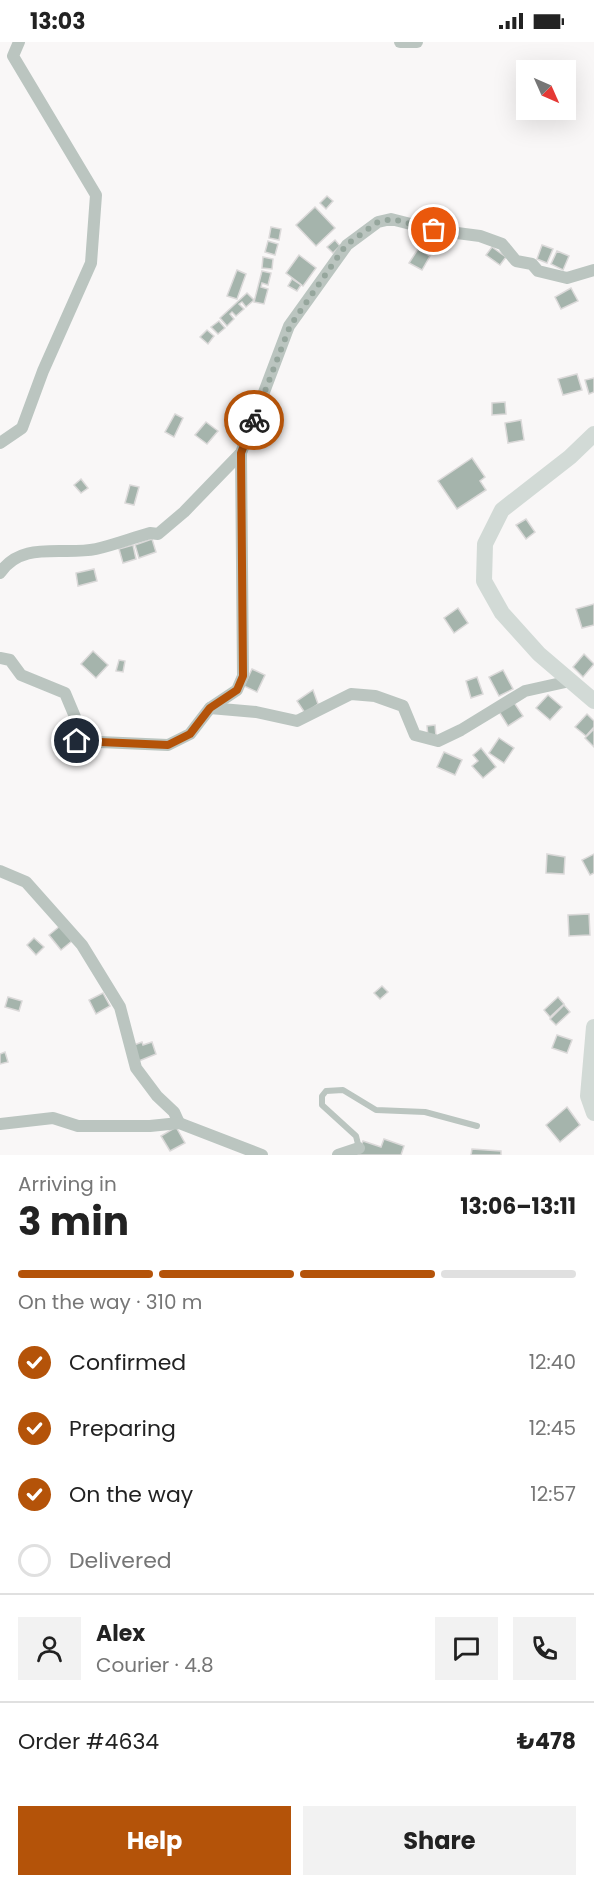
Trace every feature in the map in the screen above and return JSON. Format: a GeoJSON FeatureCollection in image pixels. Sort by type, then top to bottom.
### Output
{"type":"FeatureCollection","features":[{"type":"Feature","properties":{"kind":"main road"},"geometry":{"type":"LineString","coordinates":[[594,434],[570,458],[501,510],[485,544],[484,581],[502,613],[539,654],[594,700]]}},
{"type":"Feature","properties":{"kind":"main road"},"geometry":{"type":"LineString","coordinates":[[594,1026],[588,1096],[594,1113]]}},
{"type":"Feature","properties":{"kind":"street"},"geometry":{"type":"LineString","coordinates":[[0,443],[22,428],[43,371],[91,263],[96,195],[13,56],[18,42]]}},
{"type":"Feature","properties":{"kind":"street"},"geometry":{"type":"LineString","coordinates":[[400,42],[417,42]]}},
{"type":"Feature","properties":{"kind":"street"},"geometry":{"type":"LineString","coordinates":[[0,658],[10,660],[21,675],[65,693],[78,724],[77,741],[168,745],[190,734],[210,708],[237,690],[243,676],[241,453],[290,326],[346,245],[378,222],[392,219],[434,230],[480,236],[502,244],[516,261],[567,278],[594,270]]}},
{"type":"Feature","properties":{"kind":"street"},"geometry":{"type":"LineString","coordinates":[[0,573],[6,564],[30,552],[96,549],[150,533],[158,534],[184,512],[241,453]]}},
{"type":"Feature","properties":{"kind":"street"},"geometry":{"type":"LineString","coordinates":[[210,708],[256,712],[297,721],[351,694],[375,696],[403,706],[415,735],[438,741],[462,730],[525,691],[570,681]]}},
{"type":"Feature","properties":{"kind":"street"},"geometry":{"type":"LineString","coordinates":[[0,871],[26,882],[82,945],[120,1007],[136,1068],[157,1096],[174,1112],[178,1123]]}},
{"type":"Feature","properties":{"kind":"street"},"geometry":{"type":"LineString","coordinates":[[0,1124],[53,1118],[78,1126],[150,1126],[178,1123],[262,1155]]}},
{"type":"Feature","properties":{"kind":"street"},"geometry":{"type":"LineString","coordinates":[[338,1155],[359,1148]]}},
{"type":"Feature","properties":{"kind":"lane"},"geometry":{"type":"LineString","coordinates":[[359,1148],[356,1136],[322,1105],[322,1096],[326,1091],[343,1090],[376,1110],[417,1111],[477,1126]]}},
{"type":"Feature","properties":{"kind":"building"},"geometry":{"type":"Polygon","coordinates":[[[327,196],[333,201],[326,209],[320,203],[327,196]]]}},
{"type":"Feature","properties":{"kind":"building"},"geometry":{"type":"Polygon","coordinates":[[[315,207],[335,228],[316,246],[296,225],[315,207]]]}},
{"type":"Feature","properties":{"kind":"building"},"geometry":{"type":"Polygon","coordinates":[[[271,227],[281,229],[279,240],[269,238],[271,227]]]}},
{"type":"Feature","properties":{"kind":"building"},"geometry":{"type":"Polygon","coordinates":[[[335,240],[340,246],[333,253],[327,247],[335,240]]]}},
{"type":"Feature","properties":{"kind":"building"},"geometry":{"type":"Polygon","coordinates":[[[268,241],[278,244],[275,255],[265,252],[268,241]]]}},
{"type":"Feature","properties":{"kind":"building"},"geometry":{"type":"Polygon","coordinates":[[[542,245],[553,249],[547,263],[537,259],[542,245]]]}},
{"type":"Feature","properties":{"kind":"building"},"geometry":{"type":"Polygon","coordinates":[[[492,247],[506,257],[500,265],[486,255],[492,247]]]}},
{"type":"Feature","properties":{"kind":"building"},"geometry":{"type":"Polygon","coordinates":[[[418,249],[430,256],[422,270],[409,263],[418,249]]]}},
{"type":"Feature","properties":{"kind":"building"},"geometry":{"type":"Polygon","coordinates":[[[557,251],[569,256],[563,270],[551,264],[557,251]]]}},
{"type":"Feature","properties":{"kind":"building"},"geometry":{"type":"Polygon","coordinates":[[[299,255],[316,268],[303,286],[286,273],[299,255]]]}},
{"type":"Feature","properties":{"kind":"building"},"geometry":{"type":"Polygon","coordinates":[[[263,257],[273,259],[272,269],[262,268],[263,257]]]}},
{"type":"Feature","properties":{"kind":"building"},"geometry":{"type":"Polygon","coordinates":[[[237,270],[246,274],[237,299],[227,296],[237,270]]]}},
{"type":"Feature","properties":{"kind":"building"},"geometry":{"type":"Polygon","coordinates":[[[262,271],[271,273],[268,285],[262,283],[261,287],[268,289],[264,304],[254,302],[262,271]]]}},
{"type":"Feature","properties":{"kind":"building"},"geometry":{"type":"Polygon","coordinates":[[[292,279],[301,285],[297,291],[288,286],[292,279]]]}},
{"type":"Feature","properties":{"kind":"building"},"geometry":{"type":"Polygon","coordinates":[[[571,288],[578,301],[561,309],[555,297],[571,288]]]}},
{"type":"Feature","properties":{"kind":"building"},"geometry":{"type":"Polygon","coordinates":[[[247,293],[254,300],[246,307],[242,302],[239,304],[244,309],[236,316],[232,312],[230,314],[234,319],[227,326],[220,318],[247,293]]]}},
{"type":"Feature","properties":{"kind":"building"},"geometry":{"type":"Polygon","coordinates":[[[219,321],[225,328],[218,334],[211,327],[219,321]]]}},
{"type":"Feature","properties":{"kind":"building"},"geometry":{"type":"Polygon","coordinates":[[[207,330],[214,336],[208,344],[200,337],[207,330]]]}},
{"type":"Feature","properties":{"kind":"building"},"geometry":{"type":"Polygon","coordinates":[[[577,374],[582,390],[563,395],[558,379],[577,374]]]}},
{"type":"Feature","properties":{"kind":"building"},"geometry":{"type":"Polygon","coordinates":[[[594,378],[594,392],[589,394],[585,380],[594,378]]]}},
{"type":"Feature","properties":{"kind":"building"},"geometry":{"type":"Polygon","coordinates":[[[505,402],[506,414],[492,415],[492,403],[505,402]]]}},
{"type":"Feature","properties":{"kind":"building"},"geometry":{"type":"Polygon","coordinates":[[[175,414],[183,418],[174,437],[165,432],[175,414]]]}},
{"type":"Feature","properties":{"kind":"building"},"geometry":{"type":"Polygon","coordinates":[[[521,420],[524,440],[508,443],[505,423],[521,420]]]}},
{"type":"Feature","properties":{"kind":"building"},"geometry":{"type":"Polygon","coordinates":[[[206,422],[218,431],[207,444],[195,435],[206,422]]]}},
{"type":"Feature","properties":{"kind":"building"},"geometry":{"type":"Polygon","coordinates":[[[472,458],[485,477],[480,481],[486,490],[457,509],[438,481],[472,458]]]}},
{"type":"Feature","properties":{"kind":"building"},"geometry":{"type":"Polygon","coordinates":[[[81,479],[88,488],[81,493],[74,485],[81,479]]]}},
{"type":"Feature","properties":{"kind":"building"},"geometry":{"type":"Polygon","coordinates":[[[130,485],[139,487],[134,505],[125,503],[130,485]]]}},
{"type":"Feature","properties":{"kind":"building"},"geometry":{"type":"Polygon","coordinates":[[[526,519],[535,532],[526,539],[516,525],[526,519]]]}},
{"type":"Feature","properties":{"kind":"building"},"geometry":{"type":"Polygon","coordinates":[[[152,539],[156,552],[139,558],[135,545],[152,539]]]}},
{"type":"Feature","properties":{"kind":"building"},"geometry":{"type":"Polygon","coordinates":[[[133,545],[136,559],[123,563],[119,549],[133,545]]]}},
{"type":"Feature","properties":{"kind":"building"},"geometry":{"type":"Polygon","coordinates":[[[94,569],[97,581],[78,586],[76,573],[94,569]]]}},
{"type":"Feature","properties":{"kind":"building"},"geometry":{"type":"Polygon","coordinates":[[[594,604],[594,625],[582,628],[576,609],[594,604]]]}},
{"type":"Feature","properties":{"kind":"building"},"geometry":{"type":"Polygon","coordinates":[[[458,608],[468,623],[454,633],[444,618],[458,608]]]}},
{"type":"Feature","properties":{"kind":"building"},"geometry":{"type":"Polygon","coordinates":[[[93,651],[108,665],[96,678],[81,664],[93,651]]]}},
{"type":"Feature","properties":{"kind":"building"},"geometry":{"type":"Polygon","coordinates":[[[584,654],[594,664],[583,677],[573,667],[584,654]]]}},
{"type":"Feature","properties":{"kind":"building"},"geometry":{"type":"Polygon","coordinates":[[[119,660],[125,661],[123,672],[116,671],[119,660]]]}},
{"type":"Feature","properties":{"kind":"building"},"geometry":{"type":"Polygon","coordinates":[[[252,669],[265,675],[257,692],[244,686],[252,669]]]}},
{"type":"Feature","properties":{"kind":"building"},"geometry":{"type":"Polygon","coordinates":[[[503,670],[513,689],[499,696],[489,677],[503,670]]]}},
{"type":"Feature","properties":{"kind":"building"},"geometry":{"type":"Polygon","coordinates":[[[477,677],[483,694],[471,698],[466,681],[477,677]]]}},
{"type":"Feature","properties":{"kind":"building"},"geometry":{"type":"Polygon","coordinates":[[[313,690],[318,704],[305,713],[297,701],[313,690]]]}},
{"type":"Feature","properties":{"kind":"building"},"geometry":{"type":"Polygon","coordinates":[[[548,695],[562,707],[550,720],[536,708],[548,695]]]}},
{"type":"Feature","properties":{"kind":"building"},"geometry":{"type":"Polygon","coordinates":[[[513,701],[523,716],[508,726],[498,710],[513,701]]]}},
{"type":"Feature","properties":{"kind":"building"},"geometry":{"type":"Polygon","coordinates":[[[587,714],[594,721],[594,727],[586,736],[575,727],[587,714]]]}},
{"type":"Feature","properties":{"kind":"building"},"geometry":{"type":"Polygon","coordinates":[[[435,725],[436,736],[428,737],[427,726],[435,725]]]}},
{"type":"Feature","properties":{"kind":"building"},"geometry":{"type":"Polygon","coordinates":[[[594,729],[594,747],[585,738],[594,729]]]}},
{"type":"Feature","properties":{"kind":"building"},"geometry":{"type":"Polygon","coordinates":[[[499,738],[514,748],[504,763],[489,753],[499,738]]]}},
{"type":"Feature","properties":{"kind":"building"},"geometry":{"type":"Polygon","coordinates":[[[481,748],[496,767],[483,778],[472,766],[478,761],[473,755],[481,748]]]}},
{"type":"Feature","properties":{"kind":"building"},"geometry":{"type":"Polygon","coordinates":[[[444,752],[462,760],[455,775],[437,767],[444,752]]]}},
{"type":"Feature","properties":{"kind":"building"},"geometry":{"type":"Polygon","coordinates":[[[547,854],[565,857],[564,874],[546,873],[547,854]]]}},
{"type":"Feature","properties":{"kind":"building"},"geometry":{"type":"Polygon","coordinates":[[[594,854],[594,873],[590,875],[582,860],[594,854]]]}},
{"type":"Feature","properties":{"kind":"building"},"geometry":{"type":"Polygon","coordinates":[[[589,914],[590,935],[569,936],[568,915],[589,914]]]}},
{"type":"Feature","properties":{"kind":"building"},"geometry":{"type":"Polygon","coordinates":[[[60,926],[72,941],[61,950],[49,935],[60,926]]]}},
{"type":"Feature","properties":{"kind":"building"},"geometry":{"type":"Polygon","coordinates":[[[34,938],[44,947],[36,955],[27,945],[34,938]]]}},
{"type":"Feature","properties":{"kind":"building"},"geometry":{"type":"Polygon","coordinates":[[[382,986],[388,992],[380,999],[374,993],[382,986]]]}},
{"type":"Feature","properties":{"kind":"building"},"geometry":{"type":"Polygon","coordinates":[[[103,993],[110,1006],[96,1014],[89,1000],[103,993]]]}},
{"type":"Feature","properties":{"kind":"building"},"geometry":{"type":"Polygon","coordinates":[[[8,997],[22,1001],[19,1011],[5,1007],[8,997]]]}},
{"type":"Feature","properties":{"kind":"building"},"geometry":{"type":"Polygon","coordinates":[[[558,997],[564,1004],[550,1017],[544,1010],[558,997]]]}},
{"type":"Feature","properties":{"kind":"building"},"geometry":{"type":"Polygon","coordinates":[[[564,1005],[570,1012],[556,1025],[550,1019],[564,1005]]]}},
{"type":"Feature","properties":{"kind":"building"},"geometry":{"type":"Polygon","coordinates":[[[557,1035],[572,1040],[567,1053],[552,1048],[557,1035]]]}},
{"type":"Feature","properties":{"kind":"building"},"geometry":{"type":"Polygon","coordinates":[[[142,1042],[143,1045],[152,1042],[156,1054],[139,1061],[134,1045],[142,1042]]]}},
{"type":"Feature","properties":{"kind":"building"},"geometry":{"type":"Polygon","coordinates":[[[5,1052],[8,1062],[0,1064],[0,1054],[5,1052]]]}},
{"type":"Feature","properties":{"kind":"building"},"geometry":{"type":"Polygon","coordinates":[[[567,1107],[580,1125],[560,1142],[546,1125],[567,1107]]]}},
{"type":"Feature","properties":{"kind":"building"},"geometry":{"type":"Polygon","coordinates":[[[176,1127],[185,1143],[170,1151],[161,1136],[176,1127]]]}},
{"type":"Feature","properties":{"kind":"building"},"geometry":{"type":"Polygon","coordinates":[[[384,1139],[404,1146],[401,1155],[358,1155],[363,1141],[381,1147],[384,1139]]]}},
{"type":"Feature","properties":{"kind":"building"},"geometry":{"type":"Polygon","coordinates":[[[472,1149],[501,1151],[501,1155],[471,1155],[472,1149]]]}},
{"type":"Feature","properties":{"kind":"way so far"},"geometry":{"type":"LineString","coordinates":[[254,420],[290,326],[346,245],[378,222],[392,219],[434,230]]}},
{"type":"Feature","properties":{"kind":"route"},"geometry":{"type":"LineString","coordinates":[[77,741],[168,745],[190,734],[210,708],[237,690],[243,676],[241,453],[254,420]]}}]}
